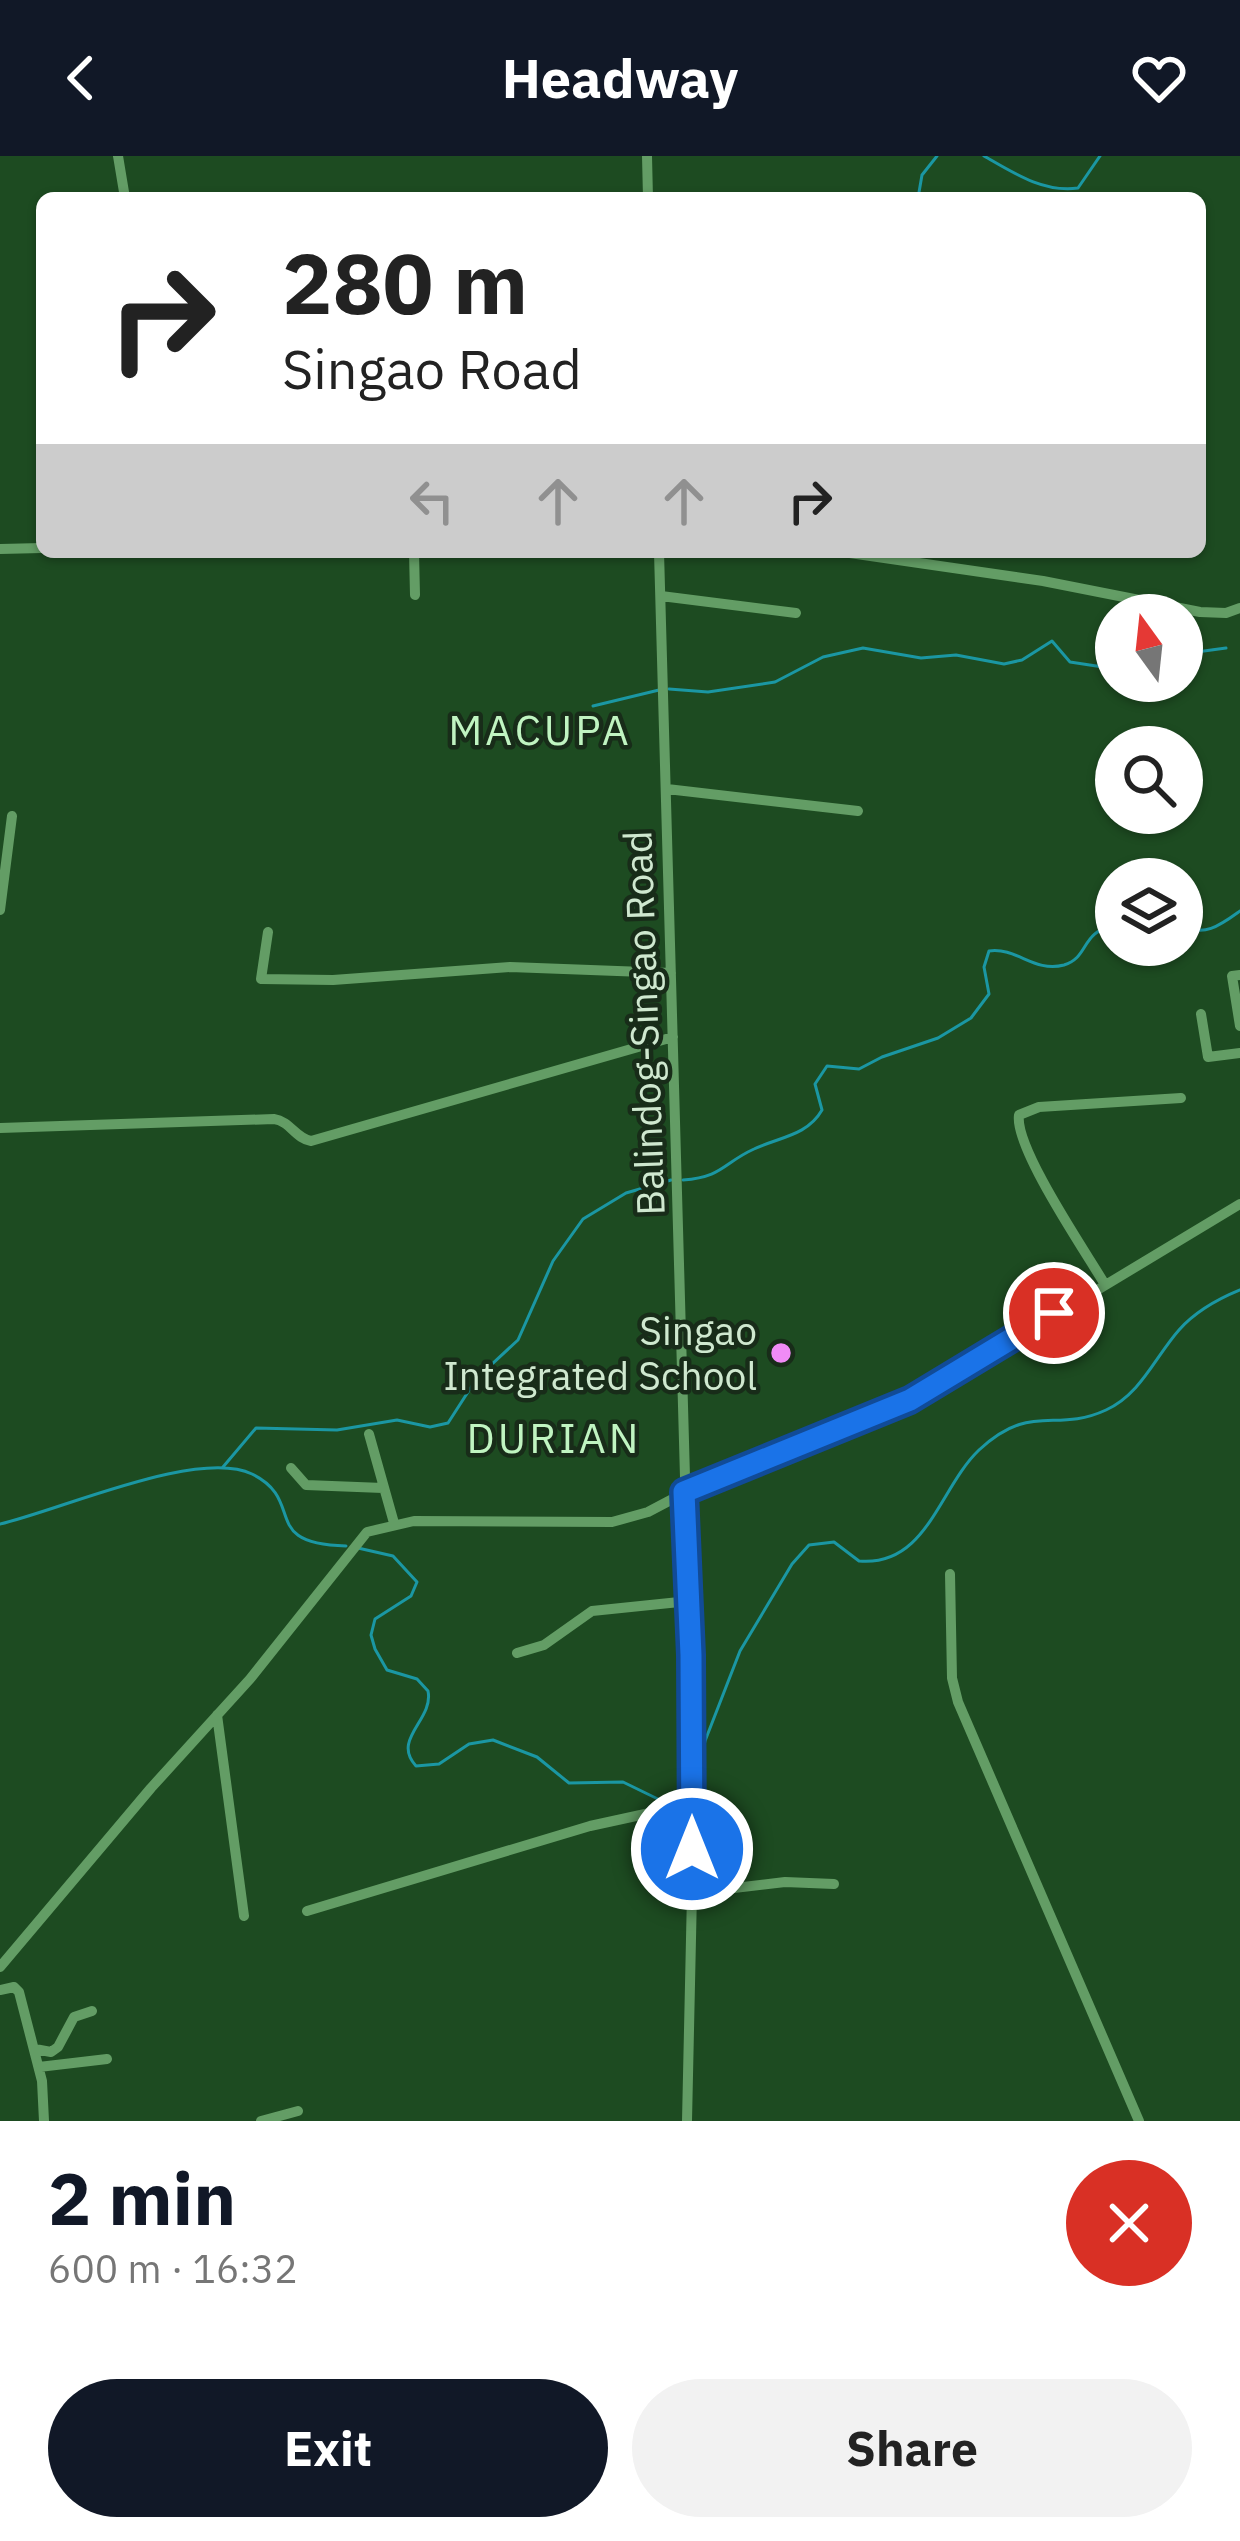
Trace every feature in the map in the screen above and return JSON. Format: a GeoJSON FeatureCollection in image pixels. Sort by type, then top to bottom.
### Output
{"type":"FeatureCollection","features":[{"type":"Feature","properties":{"kind":"street"},"geometry":{"type":"LineString","coordinates":[[118,156],[124,192]]}},
{"type":"Feature","properties":{"kind":"street"},"geometry":{"type":"LineString","coordinates":[[647,156],[648,192]]}},
{"type":"Feature","properties":{"kind":"street"},"geometry":{"type":"LineString","coordinates":[[0,549],[36,548]]}},
{"type":"Feature","properties":{"kind":"street"},"geometry":{"type":"LineString","coordinates":[[414,558],[415,595]]}},
{"type":"Feature","properties":{"kind":"street","name":"Balindog-Singao Road"},"geometry":{"type":"LineString","coordinates":[[659,558],[689,1601],[692,1893],[687,2121]]}},
{"type":"Feature","properties":{"kind":"street"},"geometry":{"type":"LineString","coordinates":[[884,558],[1043,581],[1200,612],[1240,608]]}},
{"type":"Feature","properties":{"kind":"street"},"geometry":{"type":"LineString","coordinates":[[661,596],[796,613]]}},
{"type":"Feature","properties":{"kind":"street"},"geometry":{"type":"LineString","coordinates":[[667,789],[858,811]]}},
{"type":"Feature","properties":{"kind":"street"},"geometry":{"type":"LineString","coordinates":[[0,910],[12,817]]}},
{"type":"Feature","properties":{"kind":"street"},"geometry":{"type":"LineString","coordinates":[[268,932],[261,979],[333,980],[510,967],[671,974]]}},
{"type":"Feature","properties":{"kind":"street"},"geometry":{"type":"LineString","coordinates":[[1240,975],[1232,976],[1240,1026]]}},
{"type":"Feature","properties":{"kind":"street"},"geometry":{"type":"LineString","coordinates":[[1201,1014],[1208,1058],[1240,1053]]}},
{"type":"Feature","properties":{"kind":"street"},"geometry":{"type":"LineString","coordinates":[[0,1128],[274,1119],[311,1142],[673,1037]]}},
{"type":"Feature","properties":{"kind":"street"},"geometry":{"type":"LineString","coordinates":[[1104,1283],[1033,1161],[1018,1127],[1019,1115],[1039,1107],[1181,1098]]}},
{"type":"Feature","properties":{"kind":"street"},"geometry":{"type":"LineString","coordinates":[[0,1967],[298,1622],[356,1541],[394,1523],[612,1522],[648,1512],[684,1492],[922,1394],[1240,1204]]}},
{"type":"Feature","properties":{"kind":"street"},"geometry":{"type":"LineString","coordinates":[[369,1433],[394,1523]]}},
{"type":"Feature","properties":{"kind":"street"},"geometry":{"type":"LineString","coordinates":[[292,1468],[306,1485],[383,1487]]}},
{"type":"Feature","properties":{"kind":"street"},"geometry":{"type":"LineString","coordinates":[[950,1574],[952,1678],[958,1702],[1139,2121]]}},
{"type":"Feature","properties":{"kind":"street"},"geometry":{"type":"LineString","coordinates":[[517,1653],[544,1646],[592,1611],[689,1601]]}},
{"type":"Feature","properties":{"kind":"street"},"geometry":{"type":"LineString","coordinates":[[218,1715],[244,1916]]}},
{"type":"Feature","properties":{"kind":"street"},"geometry":{"type":"LineString","coordinates":[[307,1911],[590,1826],[691,1804]]}},
{"type":"Feature","properties":{"kind":"street"},"geometry":{"type":"LineString","coordinates":[[692,1893],[785,1882],[834,1884]]}},
{"type":"Feature","properties":{"kind":"street"},"geometry":{"type":"LineString","coordinates":[[0,1990],[17,1989],[39,2067],[44,2121]]}},
{"type":"Feature","properties":{"kind":"street"},"geometry":{"type":"LineString","coordinates":[[35,2049],[51,2052],[74,2017],[92,2011]]}},
{"type":"Feature","properties":{"kind":"street"},"geometry":{"type":"LineString","coordinates":[[39,2067],[107,2060]]}},
{"type":"Feature","properties":{"kind":"street"},"geometry":{"type":"LineString","coordinates":[[261,2121],[298,2111]]}},
{"type":"Feature","properties":{"kind":"waterway"},"geometry":{"type":"LineString","coordinates":[[919,192],[922,175],[937,156]]}},
{"type":"Feature","properties":{"kind":"waterway"},"geometry":{"type":"LineString","coordinates":[[984,156],[1028,180],[1065,189],[1078,188],[1100,156]]}},
{"type":"Feature","properties":{"kind":"waterway"},"geometry":{"type":"LineString","coordinates":[[669,689],[708,692],[775,682],[823,657],[863,648],[1004,664],[1022,660],[1052,641],[1070,662],[1095,666]]}},
{"type":"Feature","properties":{"kind":"waterway"},"geometry":{"type":"LineString","coordinates":[[1203,651],[1226,648]]}},
{"type":"Feature","properties":{"kind":"waterway"},"geometry":{"type":"LineString","coordinates":[[593,706],[659,690]]}},
{"type":"Feature","properties":{"kind":"waterway"},"geometry":{"type":"LineString","coordinates":[[1203,930],[1240,911]]}},
{"type":"Feature","properties":{"kind":"waterway"},"geometry":{"type":"LineString","coordinates":[[683,1180],[715,1173],[754,1149],[809,1125],[822,1110],[815,1084],[827,1066],[859,1069],[938,1038],[971,1018],[989,994],[984,967],[989,951],[1053,967],[1072,961],[1095,934]]}},
{"type":"Feature","properties":{"kind":"waterway"},"geometry":{"type":"LineString","coordinates":[[223,1467],[256,1428],[337,1430],[397,1420],[430,1427],[448,1423],[477,1378],[518,1340],[553,1261],[583,1219],[626,1193],[671,1180]]}},
{"type":"Feature","properties":{"kind":"waterway"},"geometry":{"type":"LineString","coordinates":[[696,1784],[705,1741],[740,1651],[792,1564],[809,1545],[834,1542],[859,1561],[882,1560],[901,1552],[930,1522],[965,1466],[998,1435],[1029,1422],[1088,1417],[1118,1403],[1138,1385],[1185,1323],[1240,1290]]}},
{"type":"Feature","properties":{"kind":"waterway"},"geometry":{"type":"LineString","coordinates":[[0,1524],[165,1475],[228,1468],[252,1474],[268,1485],[302,1538],[346,1546]]}},
{"type":"Feature","properties":{"kind":"waterway"},"geometry":{"type":"LineString","coordinates":[[358,1548],[393,1556],[417,1582],[411,1596],[375,1619],[371,1635],[387,1670],[417,1679],[428,1691],[425,1711],[408,1747],[416,1766],[439,1764],[469,1744],[493,1740],[537,1757],[569,1783],[623,1782],[662,1801],[685,1794]]}},
{"type":"Feature","properties":{"kind":"place","name":"Singao Integrated School"},"geometry":{"type":"Point","coordinates":[781,1353]}},
{"type":"Feature","properties":{"kind":"district","name":"MACUPA"},"geometry":{"type":"Point","coordinates":[540,730]}},
{"type":"Feature","properties":{"kind":"district","name":"DURIAN"},"geometry":{"type":"Point","coordinates":[554,1438]}},
{"type":"Feature","properties":{"kind":"route"},"geometry":{"type":"LineString","coordinates":[[692,1849],[684,1492],[910,1400],[1054,1313]]}}]}
